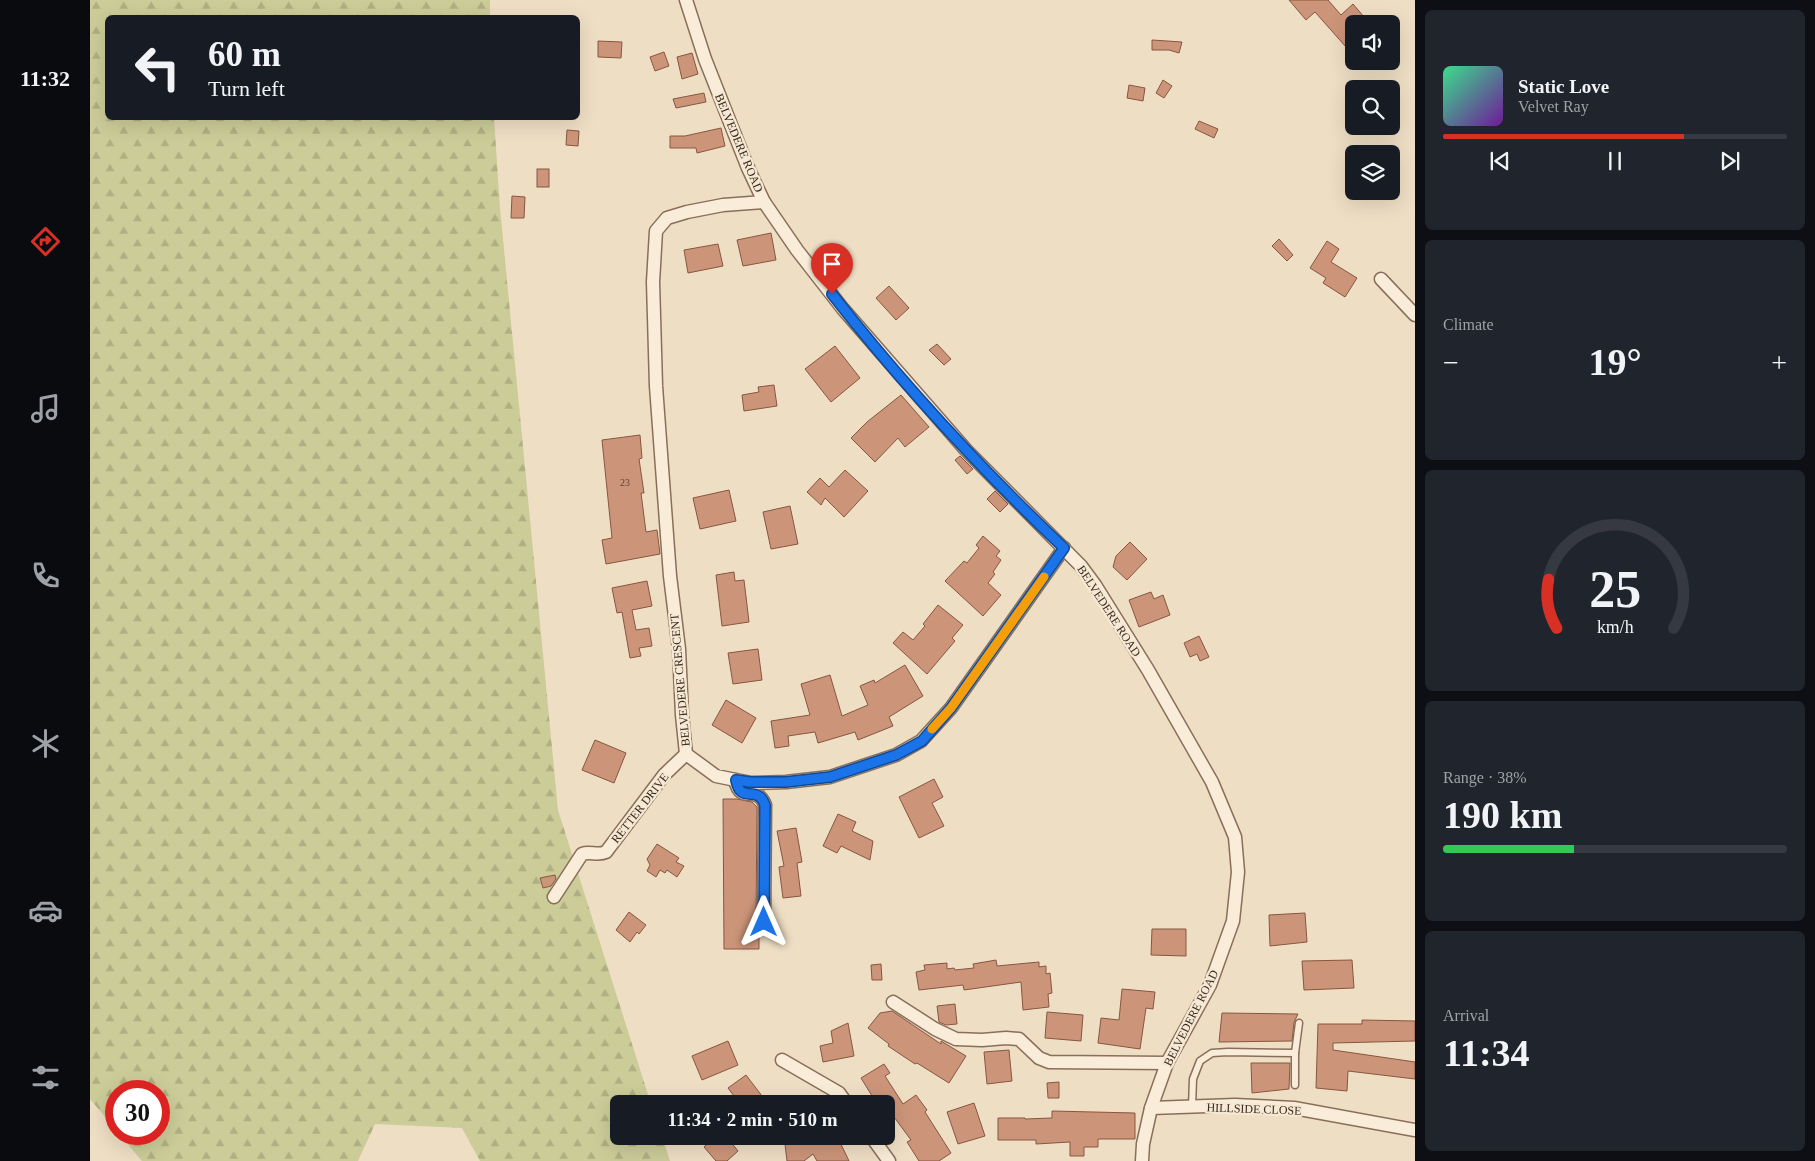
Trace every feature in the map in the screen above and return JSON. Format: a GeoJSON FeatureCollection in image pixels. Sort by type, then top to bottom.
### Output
{"type":"FeatureCollection","features":[{"type":"Feature","properties":{"kind":"street","name":"BELVEDERE ROAD"},"geometry":{"type":"LineString","coordinates":[[686,0],[708,68],[748,168],[764,202],[797,250],[899,376],[966,450],[1081,566],[1148,670],[1212,782],[1235,837],[1238,872],[1233,921],[1210,985],[1167,1063],[1151,1108],[1143,1144],[1142,1161]]}},
{"type":"Feature","properties":{"kind":"street","name":"BELVEDERE CRESCENT"},"geometry":{"type":"LineString","coordinates":[[764,202],[723,205],[687,212],[667,218],[656,231],[653,282],[656,386],[670,576],[679,649],[686,754],[716,776],[750,782],[786,782],[830,777],[896,755],[922,741],[951,708],[1064,548]]}},
{"type":"Feature","properties":{"kind":"street"},"geometry":{"type":"LineString","coordinates":[[1381,279],[1415,315]]}},
{"type":"Feature","properties":{"kind":"street","name":"RETTER DRIVE"},"geometry":{"type":"LineString","coordinates":[[554,897],[582,854],[586,852],[601,854],[606,852],[664,775],[686,754]]}},
{"type":"Feature","properties":{"kind":"street"},"geometry":{"type":"LineString","coordinates":[[736,780],[737,789],[741,793],[758,795],[762,798],[765,805],[764,922]]}},
{"type":"Feature","properties":{"kind":"street"},"geometry":{"type":"LineString","coordinates":[[893,1002],[935,1029],[956,1039],[982,1040],[1006,1038],[1019,1040],[1040,1058],[1049,1062],[1167,1063]]}},
{"type":"Feature","properties":{"kind":"street"},"geometry":{"type":"LineString","coordinates":[[782,1060],[840,1095]]}},
{"type":"Feature","properties":{"kind":"street","name":"HILLSIDE CLOSE"},"geometry":{"type":"LineString","coordinates":[[1151,1108],[1235,1105],[1294,1108],[1415,1130]]}},
{"type":"Feature","properties":{"kind":"street"},"geometry":{"type":"LineString","coordinates":[[877,1145],[889,1161]]}},
{"type":"Feature","properties":{"kind":"lane"},"geometry":{"type":"LineString","coordinates":[[1295,1085],[1295,1053],[1299,1023]]}},
{"type":"Feature","properties":{"kind":"lane"},"geometry":{"type":"LineString","coordinates":[[1192,1107],[1193,1079],[1200,1061],[1212,1053],[1295,1053]]}},
{"type":"Feature","properties":{"kind":"green space"},"geometry":{"type":"Polygon","coordinates":[[[90,0],[490,0],[490,15],[105,15],[105,120],[494,120],[500,208],[558,810],[648,1095],[610,1095],[610,1145],[665,1145],[670,1161],[480,1161],[462,1128],[375,1124],[358,1161],[142,1161],[128,1145],[170,1145],[170,1080],[105,1080],[105,1117],[90,1099],[90,0]]]}},
{"type":"Feature","properties":{"kind":"building"},"geometry":{"type":"Polygon","coordinates":[[[1289,0],[1328,0],[1341,15],[1353,4],[1362,15],[1345,15],[1345,46],[1315,12],[1306,20],[1289,0]]]}},
{"type":"Feature","properties":{"kind":"building"},"geometry":{"type":"Polygon","coordinates":[[[1152,40],[1182,42],[1179,53],[1169,50],[1152,50],[1152,40]]]}},
{"type":"Feature","properties":{"kind":"building"},"geometry":{"type":"Polygon","coordinates":[[[598,41],[622,42],[621,58],[598,57],[598,41]]]}},
{"type":"Feature","properties":{"kind":"building"},"geometry":{"type":"Polygon","coordinates":[[[664,52],[669,66],[655,71],[650,57],[664,52]]]}},
{"type":"Feature","properties":{"kind":"building"},"geometry":{"type":"Polygon","coordinates":[[[692,53],[698,74],[682,79],[677,57],[692,53]]]}},
{"type":"Feature","properties":{"kind":"building"},"geometry":{"type":"Polygon","coordinates":[[[1163,80],[1172,86],[1164,98],[1156,93],[1163,80]]]}},
{"type":"Feature","properties":{"kind":"building"},"geometry":{"type":"Polygon","coordinates":[[[1129,85],[1145,88],[1143,101],[1127,98],[1129,85]]]}},
{"type":"Feature","properties":{"kind":"building"},"geometry":{"type":"Polygon","coordinates":[[[704,93],[706,102],[676,108],[673,99],[704,93]]]}},
{"type":"Feature","properties":{"kind":"building"},"geometry":{"type":"Polygon","coordinates":[[[1199,121],[1218,129],[1214,138],[1195,129],[1199,121]]]}},
{"type":"Feature","properties":{"kind":"building"},"geometry":{"type":"Polygon","coordinates":[[[721,128],[725,146],[697,153],[696,148],[670,148],[670,136],[685,136],[721,128]]]}},
{"type":"Feature","properties":{"kind":"building"},"geometry":{"type":"Polygon","coordinates":[[[567,130],[579,131],[578,146],[566,145],[567,130]]]}},
{"type":"Feature","properties":{"kind":"building"},"geometry":{"type":"Polygon","coordinates":[[[537,169],[549,169],[549,187],[537,187],[537,169]]]}},
{"type":"Feature","properties":{"kind":"building"},"geometry":{"type":"Polygon","coordinates":[[[512,196],[525,197],[524,218],[511,218],[512,196]]]}},
{"type":"Feature","properties":{"kind":"building"},"geometry":{"type":"Polygon","coordinates":[[[771,233],[776,260],[743,266],[737,240],[771,233]]]}},
{"type":"Feature","properties":{"kind":"building"},"geometry":{"type":"Polygon","coordinates":[[[1279,239],[1293,255],[1287,261],[1272,246],[1279,239]]]}},
{"type":"Feature","properties":{"kind":"building"},"geometry":{"type":"Polygon","coordinates":[[[1327,241],[1339,249],[1331,262],[1357,278],[1345,297],[1323,283],[1326,278],[1310,268],[1327,241]]]}},
{"type":"Feature","properties":{"kind":"building"},"geometry":{"type":"Polygon","coordinates":[[[718,244],[723,266],[688,273],[684,250],[718,244]]]}},
{"type":"Feature","properties":{"kind":"building"},"geometry":{"type":"Polygon","coordinates":[[[889,286],[909,308],[896,320],[876,298],[889,286]]]}},
{"type":"Feature","properties":{"kind":"building"},"geometry":{"type":"Polygon","coordinates":[[[937,344],[951,359],[944,365],[929,350],[937,344]]]}},
{"type":"Feature","properties":{"kind":"building"},"geometry":{"type":"Polygon","coordinates":[[[835,346],[860,378],[831,402],[805,369],[835,346]]]}},
{"type":"Feature","properties":{"kind":"building"},"geometry":{"type":"Polygon","coordinates":[[[774,385],[777,406],[744,411],[742,395],[759,392],[758,387],[774,385]]]}},
{"type":"Feature","properties":{"kind":"building"},"geometry":{"type":"Polygon","coordinates":[[[901,395],[929,427],[905,447],[898,438],[875,462],[851,438],[867,422],[901,395]]]}},
{"type":"Feature","properties":{"kind":"building"},"geometry":{"type":"Polygon","coordinates":[[[640,435],[642,458],[639,459],[644,493],[641,493],[646,532],[657,530],[660,554],[606,564],[602,540],[612,538],[602,440],[640,435]]]}},
{"type":"Feature","properties":{"kind":"building"},"geometry":{"type":"Polygon","coordinates":[[[960,456],[973,469],[967,474],[955,460],[960,456]]]}},
{"type":"Feature","properties":{"kind":"building"},"geometry":{"type":"Polygon","coordinates":[[[845,470],[868,491],[844,517],[825,498],[821,505],[807,492],[820,478],[829,487],[845,470]]]}},
{"type":"Feature","properties":{"kind":"building"},"geometry":{"type":"Polygon","coordinates":[[[729,490],[736,521],[700,529],[693,498],[729,490]]]}},
{"type":"Feature","properties":{"kind":"building"},"geometry":{"type":"Polygon","coordinates":[[[995,491],[1008,504],[1000,512],[987,499],[995,491]]]}},
{"type":"Feature","properties":{"kind":"building"},"geometry":{"type":"Polygon","coordinates":[[[790,506],[798,544],[771,549],[763,512],[790,506]]]}},
{"type":"Feature","properties":{"kind":"building"},"geometry":{"type":"Polygon","coordinates":[[[983,536],[1000,551],[996,556],[1001,560],[993,572],[995,574],[988,583],[1001,595],[983,616],[945,581],[964,561],[967,563],[979,548],[976,545],[983,536]]]}},
{"type":"Feature","properties":{"kind":"building"},"geometry":{"type":"Polygon","coordinates":[[[1130,542],[1147,559],[1127,580],[1113,567],[1116,556],[1130,542]]]}},
{"type":"Feature","properties":{"kind":"building"},"geometry":{"type":"Polygon","coordinates":[[[734,572],[735,581],[744,580],[749,622],[722,626],[716,575],[734,572]]]}},
{"type":"Feature","properties":{"kind":"building"},"geometry":{"type":"Polygon","coordinates":[[[647,581],[652,606],[632,610],[636,630],[649,628],[652,646],[639,648],[641,656],[630,658],[622,612],[617,613],[612,588],[647,581]]]}},
{"type":"Feature","properties":{"kind":"building"},"geometry":{"type":"Polygon","coordinates":[[[1151,592],[1154,599],[1163,595],[1170,615],[1139,627],[1129,600],[1151,592]]]}},
{"type":"Feature","properties":{"kind":"building"},"geometry":{"type":"Polygon","coordinates":[[[938,605],[963,625],[952,638],[955,641],[927,674],[893,643],[903,632],[913,640],[925,626],[923,624],[938,605]]]}},
{"type":"Feature","properties":{"kind":"building"},"geometry":{"type":"Polygon","coordinates":[[[1199,636],[1209,657],[1200,661],[1197,654],[1190,657],[1184,643],[1199,636]]]}},
{"type":"Feature","properties":{"kind":"building"},"geometry":{"type":"Polygon","coordinates":[[[758,649],[762,680],[733,684],[728,653],[758,649]]]}},
{"type":"Feature","properties":{"kind":"building"},"geometry":{"type":"Polygon","coordinates":[[[905,665],[923,696],[889,717],[893,726],[858,740],[855,732],[818,743],[815,732],[788,736],[789,746],[775,748],[771,721],[810,715],[801,684],[830,675],[842,716],[868,705],[860,686],[874,680],[875,683],[905,665]]]}},
{"type":"Feature","properties":{"kind":"building"},"geometry":{"type":"Polygon","coordinates":[[[726,700],[756,718],[742,743],[712,725],[726,700]]]}},
{"type":"Feature","properties":{"kind":"building"},"geometry":{"type":"Polygon","coordinates":[[[595,740],[626,753],[614,783],[582,770],[595,740]]]}},
{"type":"Feature","properties":{"kind":"building"},"geometry":{"type":"Polygon","coordinates":[[[934,779],[943,797],[932,803],[944,826],[919,838],[899,797],[934,779]]]}},
{"type":"Feature","properties":{"kind":"building"},"geometry":{"type":"Polygon","coordinates":[[[723,799],[752,802],[757,807],[756,922],[759,928],[759,949],[724,949],[723,799]]]}},
{"type":"Feature","properties":{"kind":"building"},"geometry":{"type":"Polygon","coordinates":[[[838,814],[856,822],[852,831],[873,841],[870,860],[841,846],[837,853],[823,846],[838,814]]]}},
{"type":"Feature","properties":{"kind":"building"},"geometry":{"type":"Polygon","coordinates":[[[796,828],[802,862],[797,863],[801,896],[783,898],[779,867],[784,866],[777,831],[796,828]]]}},
{"type":"Feature","properties":{"kind":"building"},"geometry":{"type":"Polygon","coordinates":[[[657,844],[679,858],[676,862],[684,866],[677,877],[667,870],[665,873],[660,870],[656,877],[647,871],[650,865],[647,859],[657,844]]]}},
{"type":"Feature","properties":{"kind":"building"},"geometry":{"type":"Polygon","coordinates":[[[555,875],[556,879],[551,886],[543,888],[540,878],[555,875]]]}},
{"type":"Feature","properties":{"kind":"building"},"geometry":{"type":"Polygon","coordinates":[[[629,912],[646,925],[639,934],[637,932],[630,942],[616,930],[629,912]]]}},
{"type":"Feature","properties":{"kind":"building"},"geometry":{"type":"Polygon","coordinates":[[[1305,913],[1307,942],[1270,946],[1269,915],[1305,913]]]}},
{"type":"Feature","properties":{"kind":"building"},"geometry":{"type":"Polygon","coordinates":[[[1152,929],[1186,929],[1186,956],[1151,955],[1152,929]]]}},
{"type":"Feature","properties":{"kind":"building"},"geometry":{"type":"Polygon","coordinates":[[[996,960],[997,966],[1039,962],[1039,967],[1046,966],[1046,974],[1050,973],[1052,993],[1048,994],[1049,1007],[1023,1010],[1021,982],[964,990],[963,985],[919,990],[916,972],[925,970],[924,965],[947,963],[947,969],[954,968],[955,970],[974,968],[973,964],[996,960]]]}},
{"type":"Feature","properties":{"kind":"building"},"geometry":{"type":"Polygon","coordinates":[[[1352,960],[1354,988],[1304,990],[1302,961],[1352,960]]]}},
{"type":"Feature","properties":{"kind":"building"},"geometry":{"type":"Polygon","coordinates":[[[881,964],[882,980],[872,980],[871,965],[881,964]]]}},
{"type":"Feature","properties":{"kind":"building"},"geometry":{"type":"Polygon","coordinates":[[[1122,989],[1155,992],[1153,1009],[1146,1008],[1140,1049],[1098,1043],[1101,1018],[1119,1020],[1122,989]]]}},
{"type":"Feature","properties":{"kind":"building"},"geometry":{"type":"Polygon","coordinates":[[[955,1004],[957,1024],[946,1025],[939,1022],[937,1006],[955,1004]]]}},
{"type":"Feature","properties":{"kind":"building"},"geometry":{"type":"Polygon","coordinates":[[[892,1011],[941,1044],[941,1041],[966,1056],[949,1083],[888,1046],[889,1044],[868,1028],[880,1013],[892,1011]]]}},
{"type":"Feature","properties":{"kind":"building"},"geometry":{"type":"Polygon","coordinates":[[[1047,1012],[1083,1015],[1081,1041],[1045,1038],[1047,1012]]]}},
{"type":"Feature","properties":{"kind":"building"},"geometry":{"type":"Polygon","coordinates":[[[1222,1013],[1298,1014],[1294,1022],[1292,1041],[1219,1042],[1222,1013]]]}},
{"type":"Feature","properties":{"kind":"building"},"geometry":{"type":"Polygon","coordinates":[[[1362,1020],[1415,1021],[1415,1041],[1333,1043],[1333,1050],[1415,1062],[1415,1079],[1348,1071],[1347,1091],[1316,1088],[1318,1024],[1362,1024],[1362,1020]]]}},
{"type":"Feature","properties":{"kind":"building"},"geometry":{"type":"Polygon","coordinates":[[[848,1023],[854,1056],[823,1062],[820,1046],[833,1043],[831,1031],[848,1023]]]}},
{"type":"Feature","properties":{"kind":"building"},"geometry":{"type":"Polygon","coordinates":[[[728,1041],[738,1065],[702,1080],[692,1056],[728,1041]]]}},
{"type":"Feature","properties":{"kind":"building"},"geometry":{"type":"Polygon","coordinates":[[[1009,1050],[1012,1081],[987,1084],[984,1052],[1009,1050]]]}},
{"type":"Feature","properties":{"kind":"building"},"geometry":{"type":"Polygon","coordinates":[[[1251,1063],[1290,1063],[1289,1089],[1252,1093],[1251,1063]]]}},
{"type":"Feature","properties":{"kind":"building"},"geometry":{"type":"Polygon","coordinates":[[[884,1064],[890,1073],[885,1076],[903,1104],[916,1095],[927,1110],[925,1112],[951,1153],[939,1161],[919,1161],[907,1142],[911,1140],[895,1118],[895,1095],[871,1095],[861,1078],[884,1064]]]}},
{"type":"Feature","properties":{"kind":"building"},"geometry":{"type":"Polygon","coordinates":[[[746,1075],[761,1095],[733,1095],[728,1088],[746,1075]]]}},
{"type":"Feature","properties":{"kind":"building"},"geometry":{"type":"Polygon","coordinates":[[[1059,1082],[1059,1098],[1048,1098],[1047,1083],[1059,1082]]]}},
{"type":"Feature","properties":{"kind":"building"},"geometry":{"type":"Polygon","coordinates":[[[974,1103],[985,1136],[958,1144],[947,1112],[974,1103]]]}},
{"type":"Feature","properties":{"kind":"building"},"geometry":{"type":"Polygon","coordinates":[[[1052,1111],[1135,1113],[1135,1139],[1098,1139],[1098,1147],[1084,1147],[1084,1156],[1070,1156],[1070,1142],[1036,1144],[1036,1140],[998,1140],[998,1118],[1052,1118],[1052,1111]]]}},
{"type":"Feature","properties":{"kind":"building"},"geometry":{"type":"Polygon","coordinates":[[[706,1145],[733,1145],[738,1151],[727,1161],[716,1161],[704,1147],[706,1145]]]}},
{"type":"Feature","properties":{"kind":"building"},"geometry":{"type":"Polygon","coordinates":[[[785,1145],[841,1145],[849,1161],[817,1161],[813,1154],[804,1161],[787,1161],[785,1145]]]}},
{"type":"Feature","properties":{"kind":"slow traffic"},"geometry":{"type":"LineString","coordinates":[[932,729],[951,708],[1044,577]]}},
{"type":"Feature","properties":{"kind":"route"},"geometry":{"type":"LineString","coordinates":[[764,922],[765,805],[762,798],[758,795],[741,793],[737,789],[736,780],[786,782],[830,777],[896,755],[922,741],[951,708],[1064,548],[966,450],[899,376],[832,294]]}}]}
